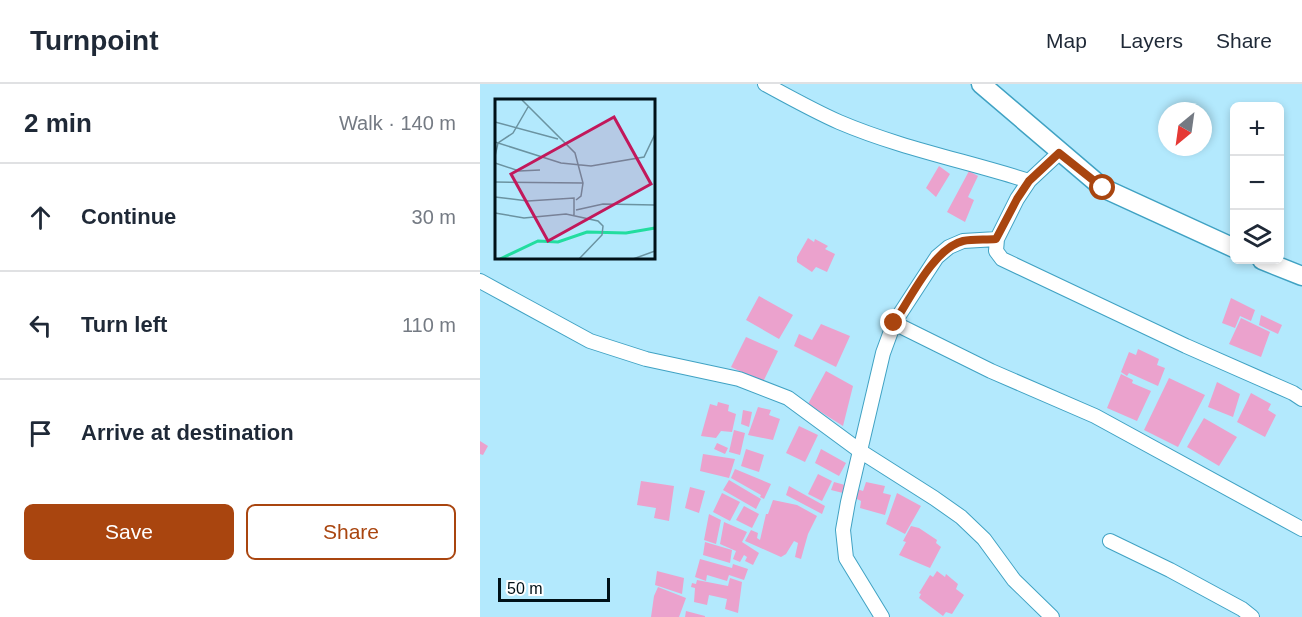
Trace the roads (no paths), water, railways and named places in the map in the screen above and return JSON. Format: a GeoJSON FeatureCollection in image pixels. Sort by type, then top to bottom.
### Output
{"type":"FeatureCollection","features":[{"type":"Feature","properties":{"kind":"main road"},"geometry":{"type":"LineString","coordinates":[[981,84],[1059,153],[1103,188],[1230,246]]}},
{"type":"Feature","properties":{"kind":"main road"},"geometry":{"type":"LineString","coordinates":[[1272,264],[1302,276]]}},
{"type":"Feature","properties":{"kind":"street"},"geometry":{"type":"LineString","coordinates":[[765,84],[839,122],[910,147],[1029,181]]}},
{"type":"Feature","properties":{"kind":"street"},"geometry":{"type":"LineString","coordinates":[[1059,153],[1029,181],[1017,199],[996,239],[996,251],[1002,259],[1302,399]]}},
{"type":"Feature","properties":{"kind":"street"},"geometry":{"type":"LineString","coordinates":[[882,617],[846,558],[843,530],[883,353],[894,323],[937,257],[949,247],[963,241],[996,239]]}},
{"type":"Feature","properties":{"kind":"street"},"geometry":{"type":"LineString","coordinates":[[480,281],[590,341],[646,359],[740,380],[788,399],[860,451],[961,518],[984,539],[1014,580],[1052,617]]}},
{"type":"Feature","properties":{"kind":"street"},"geometry":{"type":"LineString","coordinates":[[894,323],[991,370],[1095,416],[1302,530]]}},
{"type":"Feature","properties":{"kind":"street"},"geometry":{"type":"LineString","coordinates":[[1110,541],[1170,570],[1242,609],[1252,617]]}}]}
